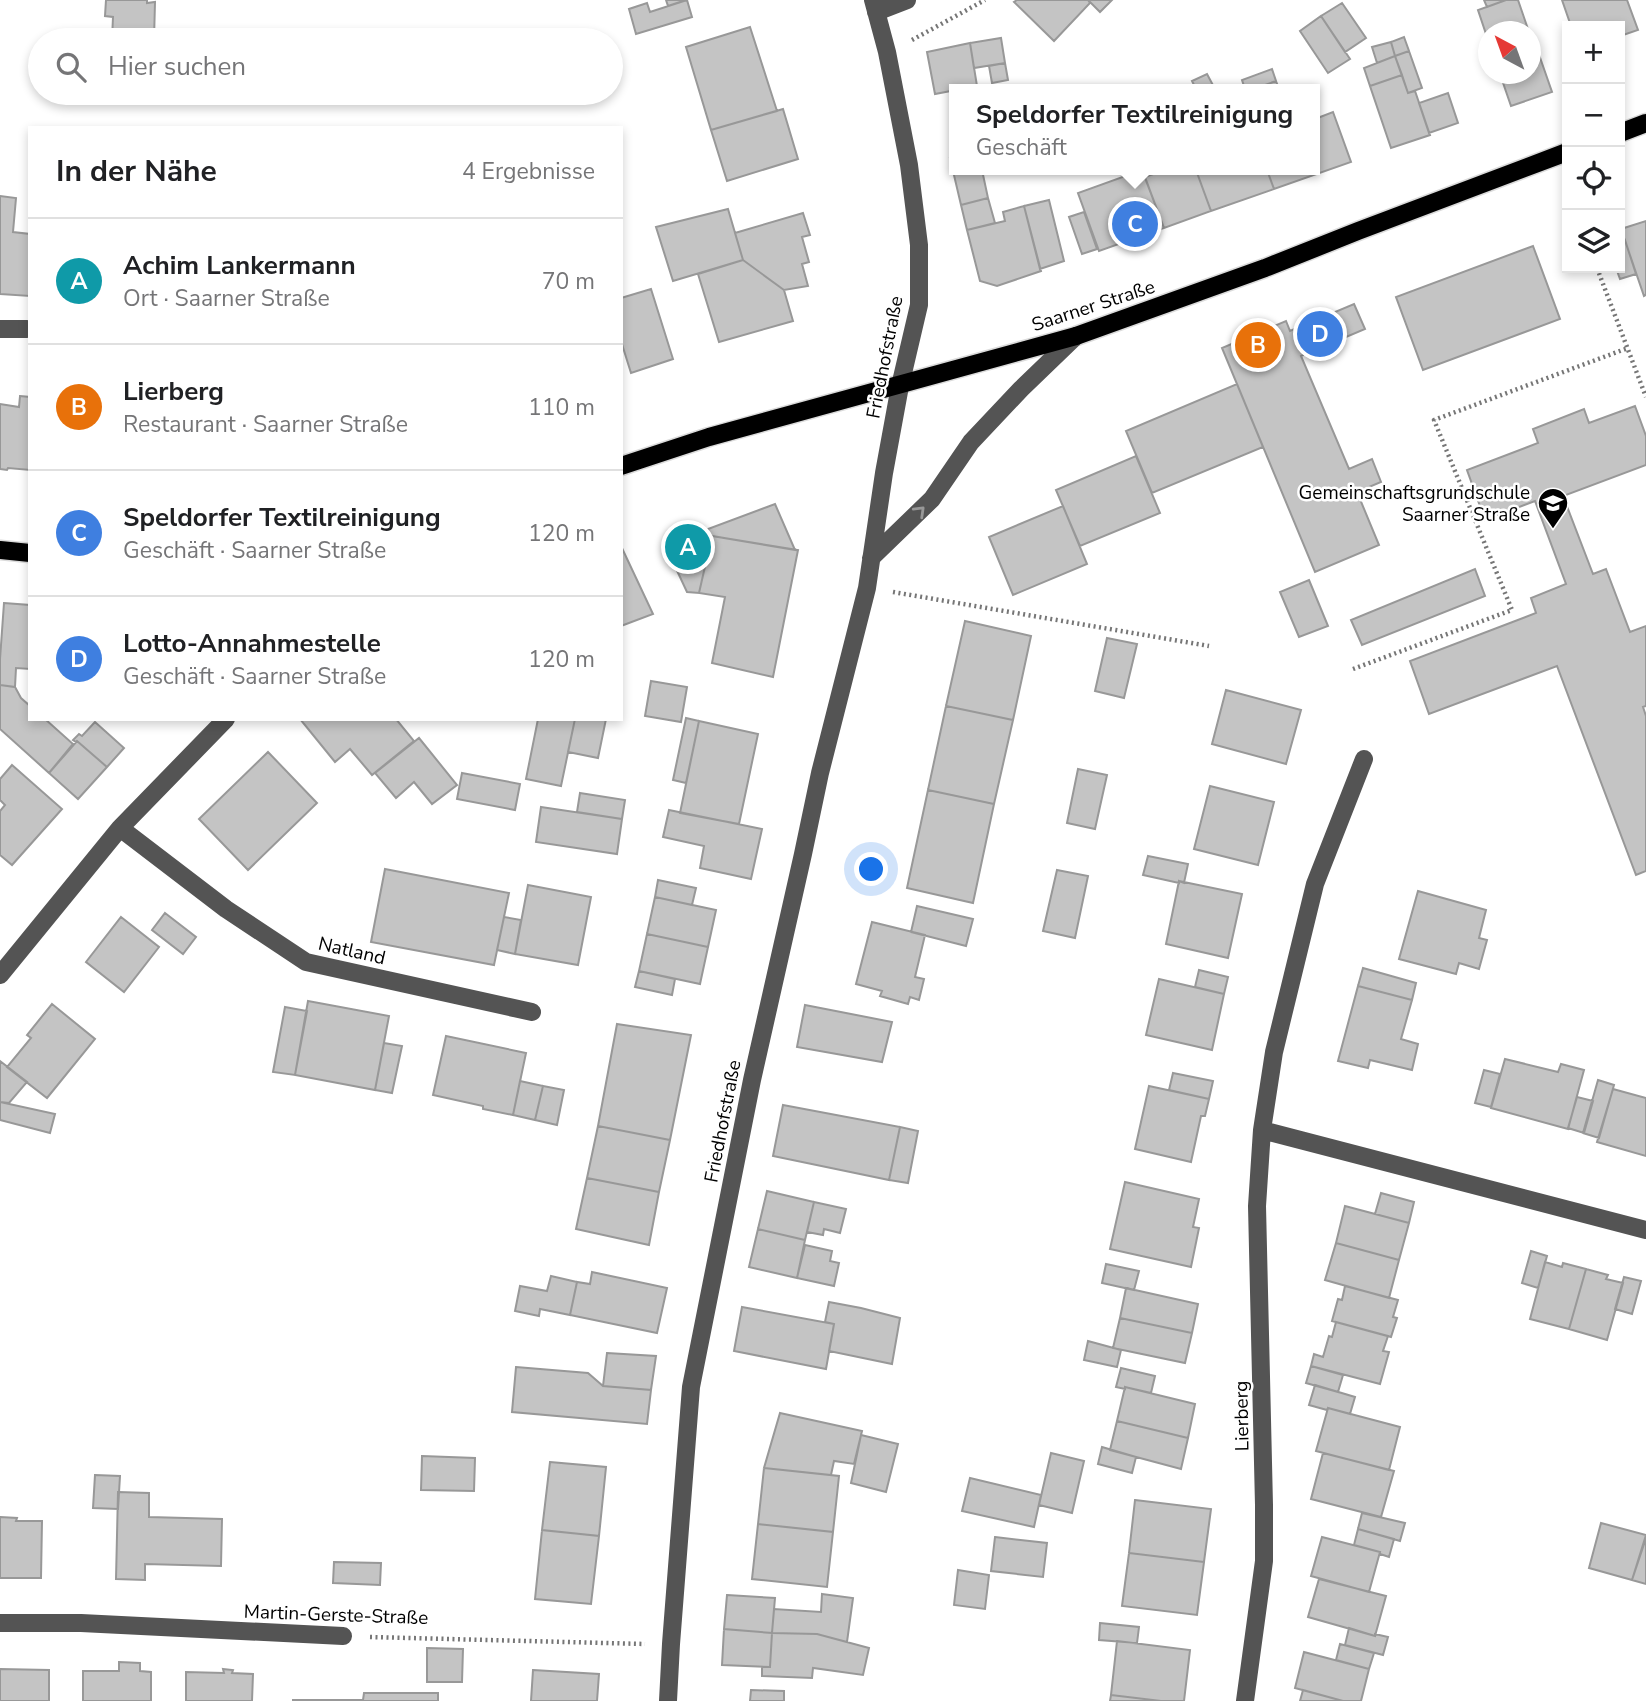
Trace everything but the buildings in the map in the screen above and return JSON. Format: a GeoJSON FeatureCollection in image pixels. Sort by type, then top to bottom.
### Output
{"type":"FeatureCollection","features":[{"type":"Feature","properties":{"kind":"main road"},"geometry":{"type":"LineString","coordinates":[[1625,131],[1646,123]]}},
{"type":"Feature","properties":{"kind":"main road","name":"Saarner Straße"},"geometry":{"type":"LineString","coordinates":[[623,465],[709,437],[1076,336],[1265,268],[1562,154]]}},
{"type":"Feature","properties":{"kind":"main road"},"geometry":{"type":"LineString","coordinates":[[0,550],[28,553]]}},
{"type":"Feature","properties":{"kind":"street"},"geometry":{"type":"LineString","coordinates":[[874,6],[906,0]]}},
{"type":"Feature","properties":{"kind":"street","name":"Friedhofstraße"},"geometry":{"type":"LineString","coordinates":[[668,1701],[691,1387],[752,1080],[820,774],[867,588],[900,386],[919,305],[919,245],[909,165],[887,52],[874,6]]}},
{"type":"Feature","properties":{"kind":"street"},"geometry":{"type":"LineString","coordinates":[[0,329],[27,329]]}},
{"type":"Feature","properties":{"kind":"street"},"geometry":{"type":"LineString","coordinates":[[871,558],[932,499],[979,433],[1076,336]]}},
{"type":"Feature","properties":{"kind":"street"},"geometry":{"type":"LineString","coordinates":[[0,975],[120,828],[224,721]]}},
{"type":"Feature","properties":{"kind":"street","name":"Lierberg"},"geometry":{"type":"LineString","coordinates":[[1245,1701],[1264,1561],[1256,1206],[1262,1130],[1274,1052],[1315,884],[1364,760]]}},
{"type":"Feature","properties":{"kind":"street","name":"Natland"},"geometry":{"type":"LineString","coordinates":[[120,828],[226,909],[306,962],[532,1012]]}},
{"type":"Feature","properties":{"kind":"street"},"geometry":{"type":"LineString","coordinates":[[1262,1130],[1646,1230]]}},
{"type":"Feature","properties":{"kind":"street","name":"Martin-Gerste-Straße"},"geometry":{"type":"LineString","coordinates":[[0,1623],[80,1623],[343,1636]]}},
{"type":"Feature","properties":{"kind":"path"},"geometry":{"type":"LineString","coordinates":[[887,52],[985,0]]}},
{"type":"Feature","properties":{"kind":"path"},"geometry":{"type":"LineString","coordinates":[[1599,273],[1646,397]]}},
{"type":"Feature","properties":{"kind":"path"},"geometry":{"type":"LineString","coordinates":[[1353,669],[1512,610],[1434,419],[1628,348]]}},
{"type":"Feature","properties":{"kind":"path"},"geometry":{"type":"LineString","coordinates":[[867,588],[1209,646]]}},
{"type":"Feature","properties":{"kind":"path","name":"Martin-Gerste-Straße"},"geometry":{"type":"LineString","coordinates":[[343,1636],[671,1644]]}},
{"type":"Feature","properties":{"kind":"place","name":"Speldorfer Textilreinigung"},"geometry":{"type":"Point","coordinates":[1135,224]}},
{"type":"Feature","properties":{"kind":"place","name":"Lotto-Annahmestelle"},"geometry":{"type":"Point","coordinates":[1320,334]}},
{"type":"Feature","properties":{"kind":"place","name":"Lierberg"},"geometry":{"type":"Point","coordinates":[1258,345]}},
{"type":"Feature","properties":{"kind":"place","name":"Gemeinschaftsgrundschule Saarner Straße"},"geometry":{"type":"Point","coordinates":[1553,530]}},
{"type":"Feature","properties":{"kind":"place","name":"Achim Lankermann"},"geometry":{"type":"Point","coordinates":[688,547]}}]}
